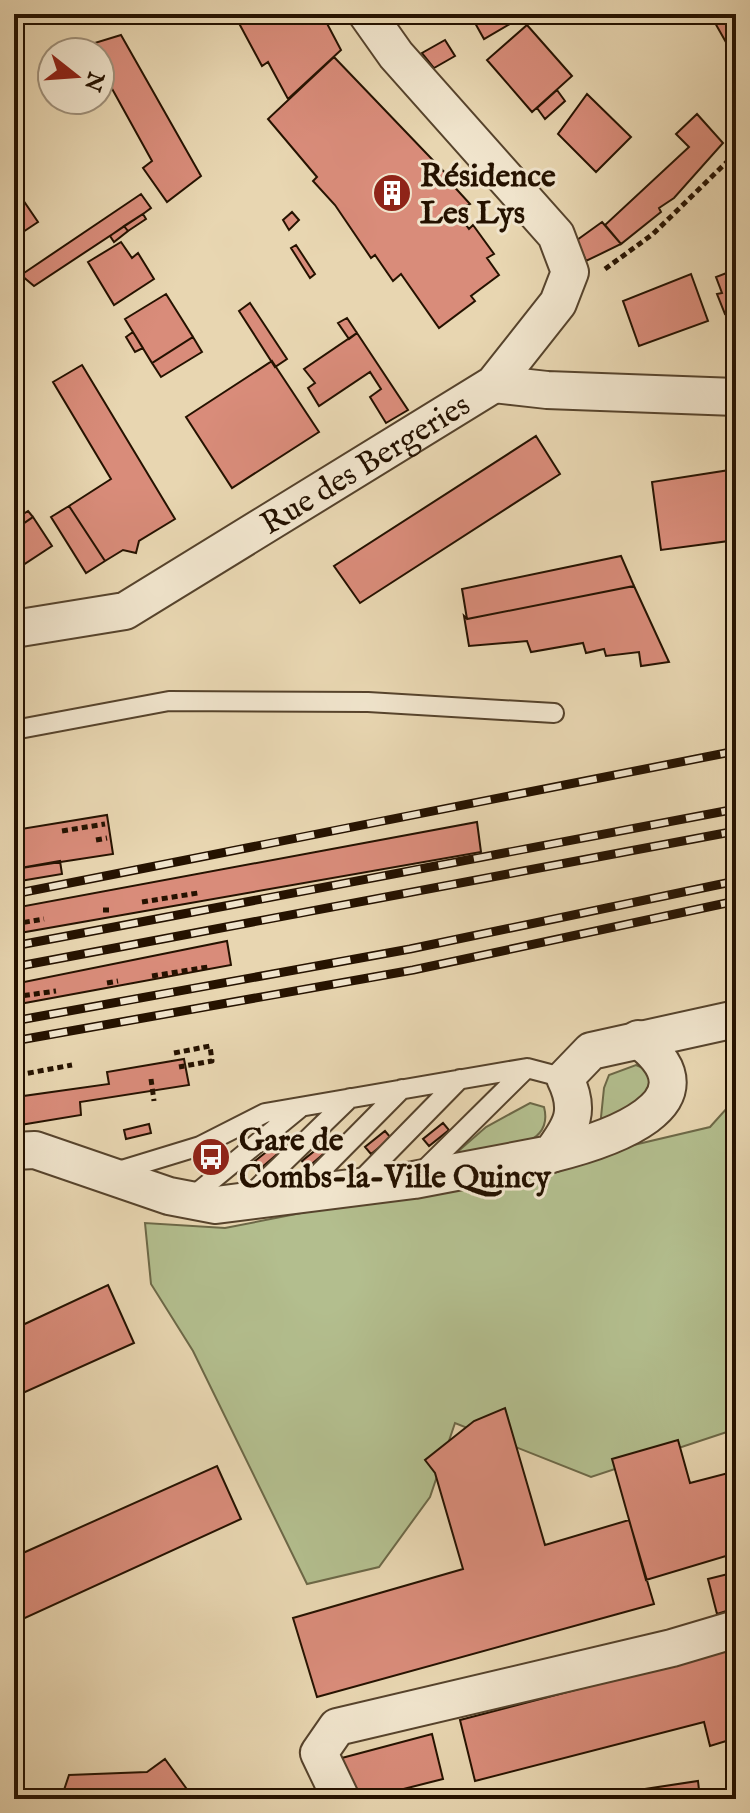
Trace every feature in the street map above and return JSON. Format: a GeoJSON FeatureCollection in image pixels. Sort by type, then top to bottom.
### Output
{"type":"FeatureCollection","features":[{"type":"Feature","properties":{"kind":"street"},"geometry":{"type":"LineString","coordinates":[[367,14],[396,55],[556,235],[570,272],[558,303],[494,384]]}},
{"type":"Feature","properties":{"kind":"street","name":"Rue des Bergeries"},"geometry":{"type":"LineString","coordinates":[[14,629],[125,611],[494,384],[547,390],[736,397]]}},
{"type":"Feature","properties":{"kind":"street"},"geometry":{"type":"LineString","coordinates":[[551,1154],[570,1129],[573,1114],[575,1099],[565,1078],[591,1051],[736,1019]]}},
{"type":"Feature","properties":{"kind":"street"},"geometry":{"type":"LineString","coordinates":[[14,1151],[35,1150],[186,1201],[241,1204],[414,1180],[599,1143],[640,1123],[662,1103],[667,1080],[656,1053],[638,1039]]}},
{"type":"Feature","properties":{"kind":"street"},"geometry":{"type":"LineString","coordinates":[[341,1799],[319,1753],[337,1727],[672,1648],[736,1629]]}},
{"type":"Feature","properties":{"kind":"lane"},"geometry":{"type":"LineString","coordinates":[[14,730],[169,701],[368,702],[554,713]]}},
{"type":"Feature","properties":{"kind":"lane"},"geometry":{"type":"LineString","coordinates":[[108,1174],[200,1146],[265,1113],[527,1068],[565,1078]]}},
{"type":"Feature","properties":{"kind":"lane"},"geometry":{"type":"LineString","coordinates":[[414,1180],[527,1068]]}},
{"type":"Feature","properties":{"kind":"lane"},"geometry":{"type":"LineString","coordinates":[[353,1188],[460,1079]]}},
{"type":"Feature","properties":{"kind":"lane"},"geometry":{"type":"LineString","coordinates":[[295,1197],[402,1089]]}},
{"type":"Feature","properties":{"kind":"lane"},"geometry":{"type":"LineString","coordinates":[[241,1204],[350,1098]]}},
{"type":"Feature","properties":{"kind":"lane"},"geometry":{"type":"LineString","coordinates":[[186,1201],[302,1106]]}},
{"type":"Feature","properties":{"kind":"path"},"geometry":{"type":"LineString","coordinates":[[570,272],[605,269],[653,234],[736,153]]}},
{"type":"Feature","properties":{"kind":"path"},"geometry":{"type":"LineString","coordinates":[[62,831],[105,824]]}},
{"type":"Feature","properties":{"kind":"path"},"geometry":{"type":"LineString","coordinates":[[96,840],[107,838]]}},
{"type":"Feature","properties":{"kind":"path"},"geometry":{"type":"LineString","coordinates":[[14,873],[22,872]]}},
{"type":"Feature","properties":{"kind":"path"},"geometry":{"type":"LineString","coordinates":[[142,902],[198,893]]}},
{"type":"Feature","properties":{"kind":"path"},"geometry":{"type":"LineString","coordinates":[[14,924],[44,919]]}},
{"type":"Feature","properties":{"kind":"path"},"geometry":{"type":"LineString","coordinates":[[152,976],[208,967]]}},
{"type":"Feature","properties":{"kind":"path"},"geometry":{"type":"LineString","coordinates":[[107,983],[118,981]]}},
{"type":"Feature","properties":{"kind":"path"},"geometry":{"type":"LineString","coordinates":[[14,997],[56,991]]}},
{"type":"Feature","properties":{"kind":"path"},"geometry":{"type":"LineString","coordinates":[[174,1053],[210,1046],[212,1061],[179,1067]]}},
{"type":"Feature","properties":{"kind":"path"},"geometry":{"type":"LineString","coordinates":[[18,1075],[72,1065]]}},
{"type":"Feature","properties":{"kind":"path"},"geometry":{"type":"LineString","coordinates":[[151,1079],[154,1101]]}},
{"type":"Feature","properties":{"kind":"green space"},"geometry":{"type":"Polygon","coordinates":[[[636,1065],[650,1071],[648,1097],[600,1127],[604,1088],[609,1075],[636,1065]]]}},
{"type":"Feature","properties":{"kind":"green space"},"geometry":{"type":"Polygon","coordinates":[[[736,1098],[736,1429],[591,1477],[455,1423],[430,1497],[379,1567],[307,1584],[193,1351],[151,1284],[145,1223],[225,1228],[557,1163],[710,1127],[736,1098]]]}},
{"type":"Feature","properties":{"kind":"green space"},"geometry":{"type":"Polygon","coordinates":[[[530,1103],[544,1107],[545,1122],[539,1133],[529,1141],[499,1150],[455,1154],[486,1127],[530,1103]]]}},
{"type":"Feature","properties":{"kind":"building"},"geometry":{"type":"Polygon","coordinates":[[[234,14],[322,14],[341,50],[288,99],[268,62],[262,66],[234,14]]]}},
{"type":"Feature","properties":{"kind":"building"},"geometry":{"type":"Polygon","coordinates":[[[470,14],[527,14],[484,39],[470,14]]]}},
{"type":"Feature","properties":{"kind":"building"},"geometry":{"type":"Polygon","coordinates":[[[710,14],[736,14],[736,60],[710,14]]]}},
{"type":"Feature","properties":{"kind":"building"},"geometry":{"type":"Polygon","coordinates":[[[527,25],[572,76],[532,112],[487,60],[527,25]]]}},
{"type":"Feature","properties":{"kind":"building"},"geometry":{"type":"Polygon","coordinates":[[[121,35],[201,176],[167,202],[143,168],[152,161],[116,96],[116,37],[121,35]]]}},
{"type":"Feature","properties":{"kind":"building"},"geometry":{"type":"Polygon","coordinates":[[[445,40],[455,56],[434,68],[422,53],[445,40]]]}},
{"type":"Feature","properties":{"kind":"building","name":"Résidence Les Lys"},"geometry":{"type":"Polygon","coordinates":[[[334,57],[451,179],[449,181],[470,204],[456,211],[469,229],[473,225],[494,254],[487,258],[499,275],[471,296],[475,301],[439,328],[401,274],[393,281],[375,255],[371,258],[335,205],[313,181],[317,177],[268,119],[334,57]]]}},
{"type":"Feature","properties":{"kind":"building"},"geometry":{"type":"Polygon","coordinates":[[[557,90],[565,101],[545,119],[537,108],[557,90]]]}},
{"type":"Feature","properties":{"kind":"building"},"geometry":{"type":"Polygon","coordinates":[[[587,94],[631,137],[596,172],[558,134],[587,94]]]}},
{"type":"Feature","properties":{"kind":"building"},"geometry":{"type":"Polygon","coordinates":[[[697,114],[723,143],[674,198],[659,208],[661,212],[621,244],[605,225],[689,147],[676,134],[697,114]]]}},
{"type":"Feature","properties":{"kind":"building"},"geometry":{"type":"Polygon","coordinates":[[[19,194],[38,222],[14,238],[14,197],[19,194]]]}},
{"type":"Feature","properties":{"kind":"building"},"geometry":{"type":"Polygon","coordinates":[[[141,194],[151,208],[143,214],[34,286],[21,275],[141,194]]]}},
{"type":"Feature","properties":{"kind":"building"},"geometry":{"type":"Polygon","coordinates":[[[292,212],[299,220],[289,230],[283,220],[292,212]]]}},
{"type":"Feature","properties":{"kind":"building"},"geometry":{"type":"Polygon","coordinates":[[[143,214],[146,219],[128,231],[124,226],[143,214]]]}},
{"type":"Feature","properties":{"kind":"building"},"geometry":{"type":"Polygon","coordinates":[[[602,222],[621,244],[586,261],[577,240],[602,222]]]}},
{"type":"Feature","properties":{"kind":"building"},"geometry":{"type":"Polygon","coordinates":[[[124,226],[128,231],[114,242],[110,236],[124,226]]]}},
{"type":"Feature","properties":{"kind":"building"},"geometry":{"type":"Polygon","coordinates":[[[121,242],[132,258],[138,253],[154,279],[114,305],[88,262],[121,242]]]}},
{"type":"Feature","properties":{"kind":"building"},"geometry":{"type":"Polygon","coordinates":[[[296,245],[315,274],[310,278],[291,248],[296,245]]]}},
{"type":"Feature","properties":{"kind":"building"},"geometry":{"type":"Polygon","coordinates":[[[729,272],[736,289],[736,327],[730,313],[725,314],[717,294],[722,293],[716,277],[729,272]]]}},
{"type":"Feature","properties":{"kind":"building"},"geometry":{"type":"Polygon","coordinates":[[[691,274],[708,321],[639,346],[623,301],[691,274]]]}},
{"type":"Feature","properties":{"kind":"building"},"geometry":{"type":"Polygon","coordinates":[[[166,294],[193,337],[152,363],[125,319],[166,294]]]}},
{"type":"Feature","properties":{"kind":"building"},"geometry":{"type":"Polygon","coordinates":[[[250,303],[287,359],[275,367],[239,311],[250,303]]]}},
{"type":"Feature","properties":{"kind":"building"},"geometry":{"type":"Polygon","coordinates":[[[347,318],[357,333],[349,339],[338,323],[347,318]]]}},
{"type":"Feature","properties":{"kind":"building"},"geometry":{"type":"Polygon","coordinates":[[[133,332],[143,348],[135,352],[126,337],[133,332]]]}},
{"type":"Feature","properties":{"kind":"building"},"geometry":{"type":"Polygon","coordinates":[[[357,333],[408,410],[386,423],[370,397],[381,389],[370,372],[319,406],[308,388],[315,383],[304,369],[357,333]]]}},
{"type":"Feature","properties":{"kind":"building"},"geometry":{"type":"Polygon","coordinates":[[[193,337],[202,352],[161,377],[152,363],[193,337]]]}},
{"type":"Feature","properties":{"kind":"building"},"geometry":{"type":"Polygon","coordinates":[[[272,361],[319,432],[232,488],[186,417],[272,361]]]}},
{"type":"Feature","properties":{"kind":"building"},"geometry":{"type":"Polygon","coordinates":[[[82,365],[175,519],[139,541],[136,553],[123,550],[105,561],[69,506],[111,479],[53,382],[82,365]]]}},
{"type":"Feature","properties":{"kind":"building"},"geometry":{"type":"Polygon","coordinates":[[[536,436],[560,474],[360,603],[334,566],[536,436]]]}},
{"type":"Feature","properties":{"kind":"building"},"geometry":{"type":"Polygon","coordinates":[[[736,469],[736,540],[661,550],[652,482],[736,469]]]}},
{"type":"Feature","properties":{"kind":"building"},"geometry":{"type":"Polygon","coordinates":[[[69,506],[105,561],[86,573],[51,517],[69,506]]]}},
{"type":"Feature","properties":{"kind":"building"},"geometry":{"type":"Polygon","coordinates":[[[28,511],[33,517],[14,530],[14,520],[28,511]]]}},
{"type":"Feature","properties":{"kind":"building"},"geometry":{"type":"Polygon","coordinates":[[[33,517],[52,546],[23,565],[14,551],[14,530],[33,517]]]}},
{"type":"Feature","properties":{"kind":"building"},"geometry":{"type":"Polygon","coordinates":[[[621,556],[634,586],[467,619],[462,589],[621,556]]]}},
{"type":"Feature","properties":{"kind":"building"},"geometry":{"type":"Polygon","coordinates":[[[634,586],[669,662],[641,666],[639,652],[606,656],[604,649],[586,653],[583,643],[531,652],[527,641],[469,646],[464,616],[467,619],[634,586]]]}},
{"type":"Feature","properties":{"kind":"building"},"geometry":{"type":"Polygon","coordinates":[[[107,815],[113,854],[21,868],[15,830],[107,815]]]}},
{"type":"Feature","properties":{"kind":"building"},"geometry":{"type":"Polygon","coordinates":[[[477,822],[481,852],[14,934],[14,908],[477,822]]]}},
{"type":"Feature","properties":{"kind":"building"},"geometry":{"type":"Polygon","coordinates":[[[60,861],[62,874],[14,882],[14,869],[60,861]]]}},
{"type":"Feature","properties":{"kind":"building"},"geometry":{"type":"Polygon","coordinates":[[[227,941],[231,965],[14,1005],[14,984],[227,941]]]}},
{"type":"Feature","properties":{"kind":"building"},"geometry":{"type":"Polygon","coordinates":[[[184,1059],[189,1085],[80,1102],[81,1115],[14,1126],[14,1089],[23,1088],[23,1096],[109,1084],[107,1072],[184,1059]]]}},
{"type":"Feature","properties":{"kind":"building"},"geometry":{"type":"Polygon","coordinates":[[[443,1123],[449,1130],[429,1146],[423,1139],[443,1123]]]}},
{"type":"Feature","properties":{"kind":"building"},"geometry":{"type":"Polygon","coordinates":[[[149,1124],[151,1133],[126,1139],[124,1130],[149,1124]]]}},
{"type":"Feature","properties":{"kind":"building"},"geometry":{"type":"Polygon","coordinates":[[[385,1131],[391,1138],[371,1154],[365,1147],[385,1131]]]}},
{"type":"Feature","properties":{"kind":"building"},"geometry":{"type":"Polygon","coordinates":[[[275,1145],[281,1151],[261,1168],[255,1161],[275,1145]]]}},
{"type":"Feature","properties":{"kind":"building"},"geometry":{"type":"Polygon","coordinates":[[[322,1145],[327,1151],[307,1168],[302,1161],[322,1145]]]}},
{"type":"Feature","properties":{"kind":"building"},"geometry":{"type":"Polygon","coordinates":[[[223,1149],[225,1157],[201,1165],[199,1156],[223,1149]]]}},
{"type":"Feature","properties":{"kind":"building"},"geometry":{"type":"Polygon","coordinates":[[[108,1285],[134,1343],[14,1397],[14,1329],[108,1285]]]}},
{"type":"Feature","properties":{"kind":"building"},"geometry":{"type":"Polygon","coordinates":[[[505,1408],[545,1545],[629,1520],[654,1604],[317,1697],[293,1618],[463,1569],[435,1473],[425,1460],[474,1421],[505,1408]]]}},
{"type":"Feature","properties":{"kind":"building"},"geometry":{"type":"Polygon","coordinates":[[[678,1440],[690,1483],[736,1471],[736,1553],[646,1580],[612,1459],[678,1440]]]}},
{"type":"Feature","properties":{"kind":"building"},"geometry":{"type":"Polygon","coordinates":[[[217,1466],[241,1519],[14,1623],[14,1557],[217,1466]]]}},
{"type":"Feature","properties":{"kind":"building"},"geometry":{"type":"Polygon","coordinates":[[[736,1572],[736,1608],[717,1614],[708,1579],[736,1572]]]}},
{"type":"Feature","properties":{"kind":"building"},"geometry":{"type":"Polygon","coordinates":[[[736,1648],[736,1738],[710,1746],[704,1722],[475,1781],[460,1720],[736,1648]]]}},
{"type":"Feature","properties":{"kind":"building"},"geometry":{"type":"Polygon","coordinates":[[[432,1734],[443,1779],[364,1799],[348,1799],[338,1759],[432,1734]]]}},
{"type":"Feature","properties":{"kind":"building"},"geometry":{"type":"Polygon","coordinates":[[[165,1759],[194,1799],[61,1799],[69,1775],[147,1772],[165,1759]]]}},
{"type":"Feature","properties":{"kind":"building"},"geometry":{"type":"Polygon","coordinates":[[[698,1781],[700,1799],[579,1799],[698,1781]]]}},
{"type":"Feature","properties":{"kind":"railway"},"geometry":{"type":"LineString","coordinates":[[14,894],[736,751]]}},
{"type":"Feature","properties":{"kind":"railway"},"geometry":{"type":"LineString","coordinates":[[14,946],[736,809]]}},
{"type":"Feature","properties":{"kind":"railway"},"geometry":{"type":"LineString","coordinates":[[14,967],[736,831]]}},
{"type":"Feature","properties":{"kind":"railway"},"geometry":{"type":"LineString","coordinates":[[14,1021],[410,949],[736,881]]}},
{"type":"Feature","properties":{"kind":"railway"},"geometry":{"type":"LineString","coordinates":[[14,1041],[413,970],[736,901]]}},
{"type":"Feature","properties":{"kind":"place","name":"Résidence Les Lys"},"geometry":{"type":"Point","coordinates":[392,193]}},
{"type":"Feature","properties":{"kind":"place","name":"Gare de Combs-la-Ville Quincy"},"geometry":{"type":"Point","coordinates":[211,1157]}}]}
